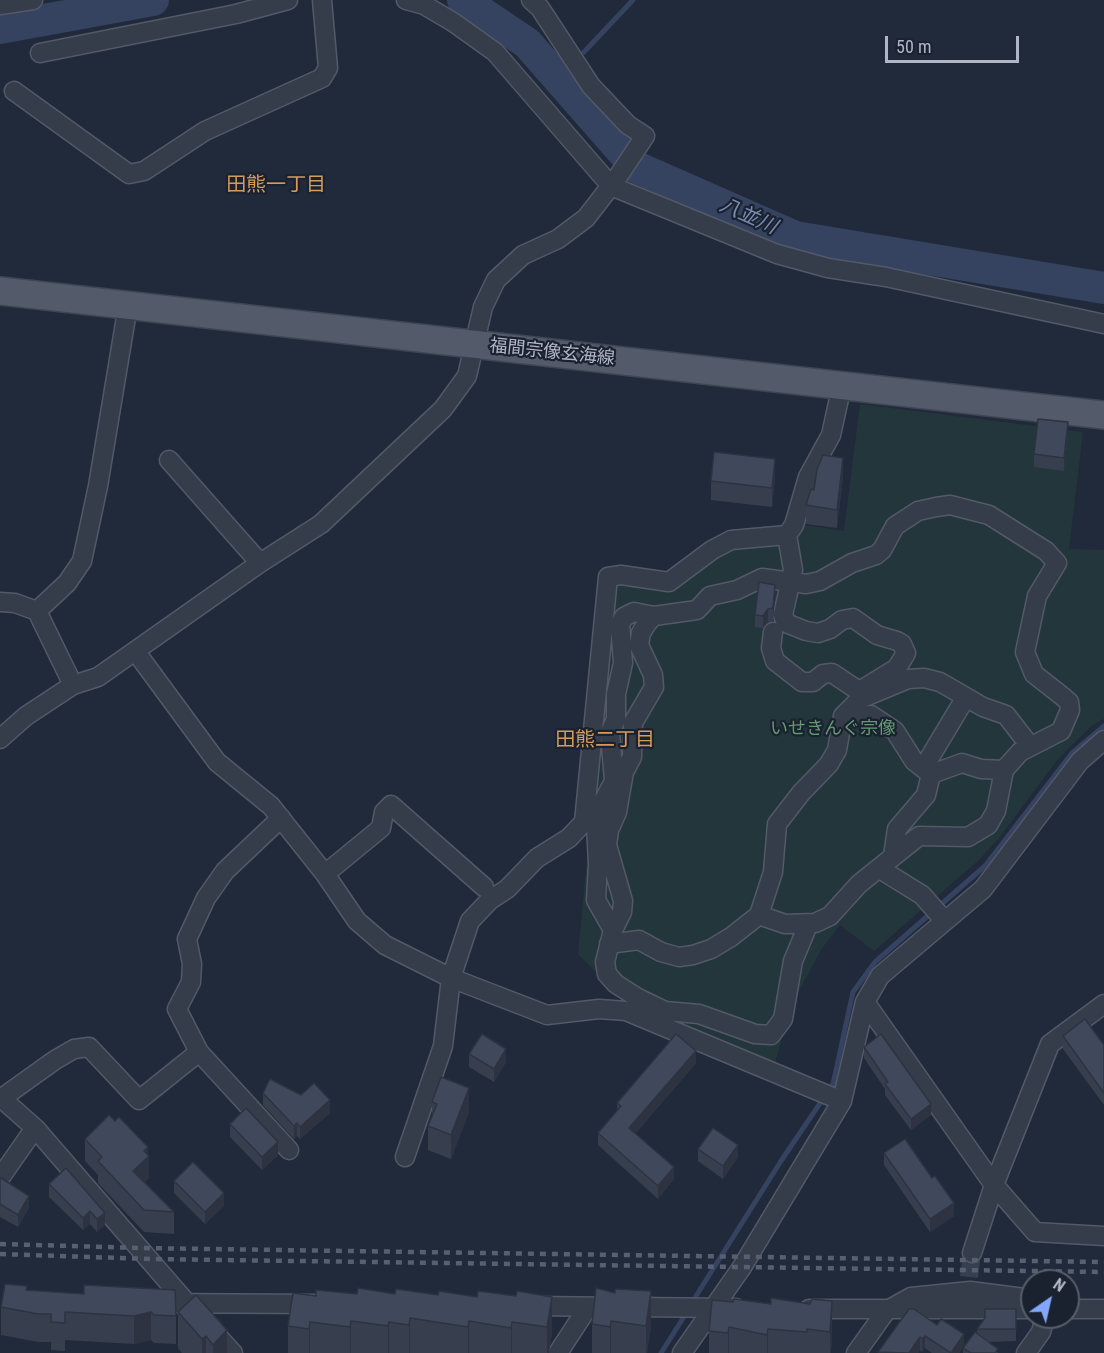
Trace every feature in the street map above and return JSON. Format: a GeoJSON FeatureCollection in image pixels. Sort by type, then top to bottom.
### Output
{"type":"FeatureCollection","features":[{"type":"Feature","properties":{"kind":"main road","name":"福間宗像玄海線"},"geometry":{"type":"LineString","coordinates":[[0,291],[1104,415]]}},
{"type":"Feature","properties":{"kind":"street"},"geometry":{"type":"LineString","coordinates":[[0,5],[29,0]]}},
{"type":"Feature","properties":{"kind":"street"},"geometry":{"type":"LineString","coordinates":[[40,53],[236,14],[288,0]]}},
{"type":"Feature","properties":{"kind":"street"},"geometry":{"type":"LineString","coordinates":[[14,91],[129,174],[144,171],[206,131],[322,78],[328,68],[322,0]]}},
{"type":"Feature","properties":{"kind":"street"},"geometry":{"type":"LineString","coordinates":[[406,0],[424,5],[453,22],[495,52],[614,182],[777,254],[808,263],[1104,324]]}},
{"type":"Feature","properties":{"kind":"street"},"geometry":{"type":"LineString","coordinates":[[0,739],[26,716],[73,686],[98,677],[260,562],[321,524],[443,409],[467,376],[483,307],[496,280],[523,255],[558,239],[586,218],[614,182],[645,136],[628,125],[591,86],[540,8],[531,0]]}},
{"type":"Feature","properties":{"kind":"street"},"geometry":{"type":"LineString","coordinates":[[37,611],[66,583],[82,561],[98,486],[128,305]]}},
{"type":"Feature","properties":{"kind":"street"},"geometry":{"type":"LineString","coordinates":[[772,632],[771,648],[775,661],[802,682],[813,682],[823,674],[832,673],[856,689],[863,689],[897,668],[905,657],[902,644],[877,634],[853,618],[842,620],[830,629],[818,633],[786,623],[783,615],[793,562],[787,535],[794,525],[808,477],[831,435],[842,385]]}},
{"type":"Feature","properties":{"kind":"street"},"geometry":{"type":"LineString","coordinates":[[169,460],[260,562]]}},
{"type":"Feature","properties":{"kind":"street"},"geometry":{"type":"LineString","coordinates":[[759,915],[785,924],[808,924],[830,916],[859,884],[919,836],[968,837],[988,825],[996,811],[1004,770],[1020,752],[1061,731],[1070,710],[1069,702],[1034,674],[1025,652],[1037,596],[1057,563],[1054,557],[1003,521],[975,509],[936,507],[918,511],[895,526],[882,550],[868,559],[852,563],[820,581],[806,584],[790,580],[756,580],[737,590],[710,596],[697,610],[654,616],[634,612],[628,614],[620,624],[623,663],[616,694],[616,720],[610,733],[619,777],[607,845],[623,901],[622,912],[611,937],[605,962],[607,974],[697,1043],[842,1101]]}},
{"type":"Feature","properties":{"kind":"street"},"geometry":{"type":"LineString","coordinates":[[405,1157],[443,1046],[451,978],[470,921],[537,858],[569,838],[584,822],[608,576],[621,575],[669,582],[712,550],[731,540],[787,535]]}},
{"type":"Feature","properties":{"kind":"street"},"geometry":{"type":"LineString","coordinates":[[0,602],[15,603],[37,611],[73,686]]}},
{"type":"Feature","properties":{"kind":"street"},"geometry":{"type":"LineString","coordinates":[[611,937],[598,904],[596,825],[619,777],[632,757],[633,723],[654,687],[653,675],[639,645],[641,633],[654,616]]}},
{"type":"Feature","properties":{"kind":"street"},"geometry":{"type":"LineString","coordinates":[[136,652],[217,762],[271,806],[325,874],[357,921],[385,945],[451,978],[547,1015],[608,1009],[662,1017],[699,1014],[755,1034],[771,1035],[783,1019],[793,961],[808,924]]}},
{"type":"Feature","properties":{"kind":"street"},"geometry":{"type":"LineString","coordinates":[[611,937],[639,940],[661,952],[679,957],[693,955],[711,949],[731,937],[759,915],[773,872],[777,824],[801,793],[830,764],[837,750],[843,716],[860,699],[908,680],[924,678],[940,682],[983,707],[1006,715],[1030,746]]}},
{"type":"Feature","properties":{"kind":"street"},"geometry":{"type":"LineString","coordinates":[[893,856],[897,829],[926,795],[927,771],[966,697]]}},
{"type":"Feature","properties":{"kind":"street"},"geometry":{"type":"LineString","coordinates":[[841,726],[856,716],[871,714],[895,731],[909,754],[927,771]]}},
{"type":"Feature","properties":{"kind":"street"},"geometry":{"type":"LineString","coordinates":[[682,1353],[696,1308],[742,1267],[842,1101],[865,1002],[880,976],[982,889],[1080,761],[1104,740]]}},
{"type":"Feature","properties":{"kind":"street"},"geometry":{"type":"LineString","coordinates":[[927,771],[962,763],[981,769],[1004,770]]}},
{"type":"Feature","properties":{"kind":"street"},"geometry":{"type":"LineString","coordinates":[[325,874],[381,828],[384,812],[390,805],[484,887]]}},
{"type":"Feature","properties":{"kind":"street"},"geometry":{"type":"LineString","coordinates":[[280,818],[225,871],[206,898],[187,939],[192,964],[191,982],[177,1009],[199,1052],[289,1150]]}},
{"type":"Feature","properties":{"kind":"street"},"geometry":{"type":"LineString","coordinates":[[880,869],[922,895],[944,920]]}},
{"type":"Feature","properties":{"kind":"street"},"geometry":{"type":"LineString","coordinates":[[865,1002],[994,1185],[1035,1232],[1104,1236]]}},
{"type":"Feature","properties":{"kind":"street"},"geometry":{"type":"LineString","coordinates":[[972,1253],[994,1185],[1050,1044],[1104,1004]]}},
{"type":"Feature","properties":{"kind":"street"},"geometry":{"type":"LineString","coordinates":[[199,1052],[139,1100],[89,1047],[74,1049],[55,1060],[1,1098],[35,1128],[233,1353]]}},
{"type":"Feature","properties":{"kind":"street"},"geometry":{"type":"LineString","coordinates":[[0,1178],[35,1128]]}},
{"type":"Feature","properties":{"kind":"street"},"geometry":{"type":"LineString","coordinates":[[856,1353],[886,1311],[911,1298],[970,1284],[1020,1296]]}},
{"type":"Feature","properties":{"kind":"street"},"geometry":{"type":"LineString","coordinates":[[128,1303],[339,1304]]}},
{"type":"Feature","properties":{"kind":"street"},"geometry":{"type":"LineString","coordinates":[[513,1306],[758,1308]]}},
{"type":"Feature","properties":{"kind":"street"},"geometry":{"type":"LineString","coordinates":[[558,1353],[588,1307]]}},
{"type":"Feature","properties":{"kind":"street"},"geometry":{"type":"LineString","coordinates":[[793,1309],[886,1311],[1020,1309]]}},
{"type":"Feature","properties":{"kind":"street"},"geometry":{"type":"LineString","coordinates":[[1080,1309],[1104,1309]]}},
{"type":"Feature","properties":{"kind":"street"},"geometry":{"type":"LineString","coordinates":[[1026,1353],[1042,1329]]}},
{"type":"Feature","properties":{"kind":"green space","name":"いせきんぐ宗像"},"geometry":{"type":"Polygon","coordinates":[[[860,404],[1083,432],[1069,549],[1104,550],[1104,719],[1090,727],[1059,758],[999,838],[979,860],[874,951],[840,925],[821,950],[791,1006],[774,1067],[629,1005],[578,954],[613,583],[667,588],[720,551],[739,545],[798,536],[799,524],[844,531],[860,404]]]}},
{"type":"Feature","properties":{"kind":"building"},"geometry":{"type":"Polygon","coordinates":[[[1038,419],[1068,422],[1064,458],[1034,454],[1038,419]]]}},
{"type":"Feature","properties":{"kind":"building"},"geometry":{"type":"Polygon","coordinates":[[[714,452],[775,459],[772,488],[711,481],[714,452]]]}},
{"type":"Feature","properties":{"kind":"building"},"geometry":{"type":"Polygon","coordinates":[[[823,455],[843,458],[837,510],[806,505],[811,489],[814,490],[817,469],[823,455]]]}},
{"type":"Feature","properties":{"kind":"building"},"geometry":{"type":"Polygon","coordinates":[[[759,582],[775,585],[773,608],[768,609],[763,616],[755,615],[759,582]]]}},
{"type":"Feature","properties":{"kind":"building"},"geometry":{"type":"Polygon","coordinates":[[[1085,1019],[1104,1045],[1104,1093],[1063,1036],[1085,1019]]]}},
{"type":"Feature","properties":{"kind":"building"},"geometry":{"type":"Polygon","coordinates":[[[482,1034],[506,1049],[494,1069],[469,1054],[482,1034]]]}},
{"type":"Feature","properties":{"kind":"building"},"geometry":{"type":"Polygon","coordinates":[[[676,1034],[696,1051],[629,1128],[674,1167],[658,1186],[598,1133],[621,1106],[617,1103],[676,1034]]]}},
{"type":"Feature","properties":{"kind":"building"},"geometry":{"type":"Polygon","coordinates":[[[881,1034],[931,1104],[911,1119],[885,1084],[888,1082],[864,1047],[881,1034]]]}},
{"type":"Feature","properties":{"kind":"building"},"geometry":{"type":"Polygon","coordinates":[[[441,1077],[469,1088],[451,1135],[428,1126],[437,1104],[432,1102],[441,1077]]]}},
{"type":"Feature","properties":{"kind":"building"},"geometry":{"type":"Polygon","coordinates":[[[270,1079],[301,1095],[314,1083],[330,1100],[300,1127],[297,1123],[294,1126],[263,1093],[270,1079]]]}},
{"type":"Feature","properties":{"kind":"building"},"geometry":{"type":"Polygon","coordinates":[[[246,1108],[278,1142],[262,1157],[230,1124],[246,1108]]]}},
{"type":"Feature","properties":{"kind":"building"},"geometry":{"type":"Polygon","coordinates":[[[109,1115],[115,1121],[119,1117],[148,1147],[144,1151],[149,1156],[133,1171],[174,1212],[144,1210],[98,1161],[102,1157],[85,1139],[109,1115]]]}},
{"type":"Feature","properties":{"kind":"building"},"geometry":{"type":"Polygon","coordinates":[[[713,1128],[738,1145],[723,1166],[698,1149],[713,1128]]]}},
{"type":"Feature","properties":{"kind":"building"},"geometry":{"type":"Polygon","coordinates":[[[905,1139],[932,1178],[935,1176],[954,1203],[930,1219],[884,1153],[905,1139]]]}},
{"type":"Feature","properties":{"kind":"building"},"geometry":{"type":"Polygon","coordinates":[[[193,1162],[224,1193],[205,1212],[174,1181],[193,1162]]]}},
{"type":"Feature","properties":{"kind":"building"},"geometry":{"type":"Polygon","coordinates":[[[66,1168],[105,1213],[97,1219],[90,1211],[83,1218],[49,1184],[66,1168]]]}},
{"type":"Feature","properties":{"kind":"building"},"geometry":{"type":"Polygon","coordinates":[[[1,1178],[29,1196],[18,1215],[0,1204],[1,1178]]]}},
{"type":"Feature","properties":{"kind":"building"},"geometry":{"type":"Polygon","coordinates":[[[5,1284],[27,1286],[26,1290],[84,1294],[84,1285],[175,1290],[176,1316],[154,1315],[151,1312],[134,1316],[65,1312],[65,1323],[51,1322],[51,1314],[38,1314],[1,1307],[5,1284]]]}},
{"type":"Feature","properties":{"kind":"building"},"geometry":{"type":"Polygon","coordinates":[[[358,1288],[395,1294],[396,1289],[438,1295],[439,1291],[477,1297],[478,1291],[516,1296],[517,1291],[552,1297],[547,1327],[512,1322],[511,1328],[469,1321],[468,1327],[410,1318],[409,1325],[389,1322],[388,1326],[351,1321],[350,1327],[310,1322],[309,1329],[288,1326],[293,1293],[316,1296],[316,1290],[357,1294],[358,1288]]]}},
{"type":"Feature","properties":{"kind":"building"},"geometry":{"type":"Polygon","coordinates":[[[596,1288],[615,1293],[615,1289],[651,1291],[646,1326],[611,1321],[610,1327],[592,1324],[596,1288]]]}},
{"type":"Feature","properties":{"kind":"building"},"geometry":{"type":"Polygon","coordinates":[[[196,1295],[227,1330],[213,1345],[206,1336],[202,1339],[178,1312],[196,1295]]]}},
{"type":"Feature","properties":{"kind":"building"},"geometry":{"type":"Polygon","coordinates":[[[771,1298],[810,1304],[812,1299],[832,1301],[830,1332],[807,1329],[807,1332],[768,1329],[767,1335],[729,1327],[728,1333],[709,1331],[712,1300],[733,1302],[734,1299],[771,1304],[771,1298]]]}},
{"type":"Feature","properties":{"kind":"building"},"geometry":{"type":"Polygon","coordinates":[[[909,1309],[914,1309],[937,1325],[941,1319],[964,1334],[951,1353],[925,1336],[922,1339],[920,1337],[909,1353],[878,1352],[909,1309]]]}},
{"type":"Feature","properties":{"kind":"building"},"geometry":{"type":"Polygon","coordinates":[[[985,1309],[1016,1309],[1016,1329],[977,1329],[985,1318],[985,1309]]]}},
{"type":"Feature","properties":{"kind":"building"},"geometry":{"type":"Polygon","coordinates":[[[975,1332],[998,1349],[995,1353],[971,1353],[963,1348],[975,1332]]]}},
{"type":"Feature","properties":{"kind":"waterway","name":"八並川"},"geometry":{"type":"LineString","coordinates":[[0,28],[153,0]]}},
{"type":"Feature","properties":{"kind":"waterway","name":"八並川"},"geometry":{"type":"LineString","coordinates":[[463,0],[527,43],[636,167],[795,237],[1104,288]]}},
{"type":"Feature","properties":{"kind":"waterway"},"geometry":{"type":"LineString","coordinates":[[584,52],[633,0]]}},
{"type":"Feature","properties":{"kind":"waterway"},"geometry":{"type":"LineString","coordinates":[[691,1304],[781,1161],[833,1084],[853,992],[875,962],[985,866],[1072,753],[1104,726]]}},
{"type":"Feature","properties":{"kind":"waterway"},"geometry":{"type":"LineString","coordinates":[[661,1353],[687,1312]]}},
{"type":"Feature","properties":{"kind":"tunnel"},"geometry":{"type":"LineString","coordinates":[[969,1277],[972,1253]]}},
{"type":"Feature","properties":{"kind":"railway"},"geometry":{"type":"LineString","coordinates":[[0,1244],[1104,1262]]}},
{"type":"Feature","properties":{"kind":"railway"},"geometry":{"type":"LineString","coordinates":[[0,1254],[150,1259],[1104,1272]]}},
{"type":"Feature","properties":{"kind":"district","name":"田熊一丁目"},"geometry":{"type":"Point","coordinates":[276,186]}},
{"type":"Feature","properties":{"kind":"district","name":"田熊二丁目"},"geometry":{"type":"Point","coordinates":[605,741]}}]}
